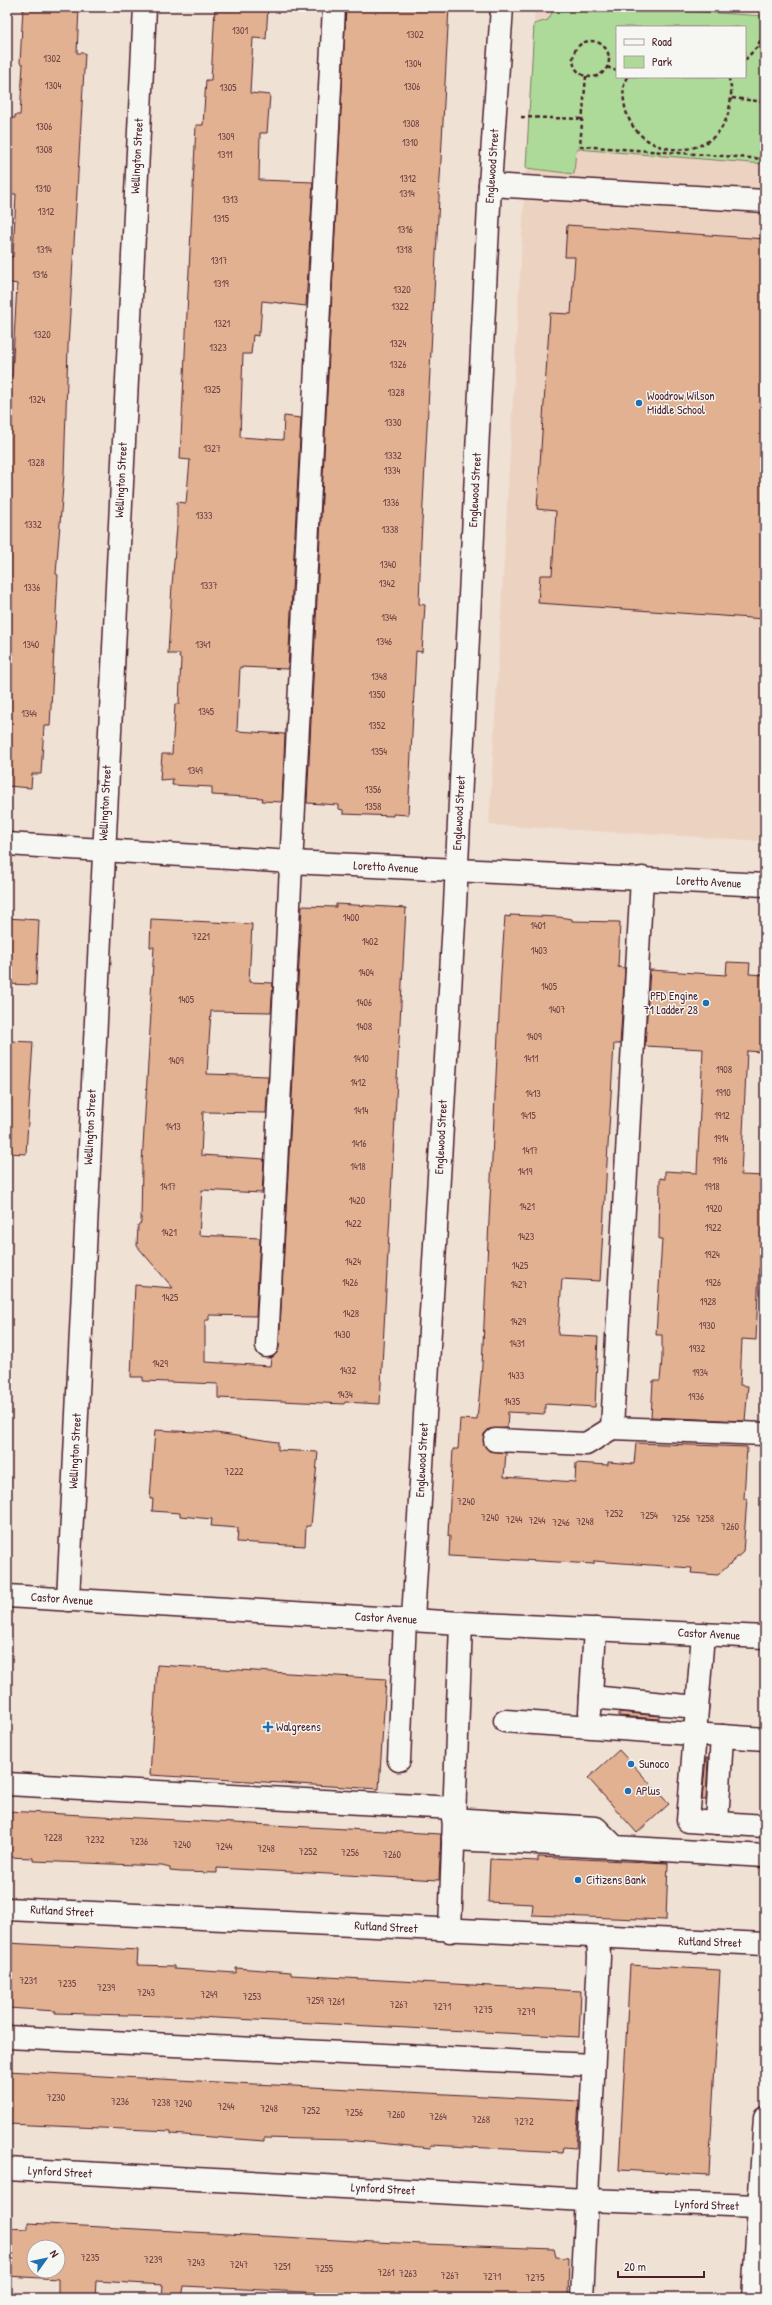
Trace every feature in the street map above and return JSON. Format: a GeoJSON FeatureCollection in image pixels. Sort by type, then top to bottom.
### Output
{"type":"FeatureCollection","features":[{"type":"Feature","properties":{"kind":"street","name":"Wellington Street"},"geometry":{"type":"LineString","coordinates":[[68,1600],[103,848],[145,7]]}},
{"type":"Feature","properties":{"kind":"street"},"geometry":{"type":"LineString","coordinates":[[268,1346],[334,7]]}},
{"type":"Feature","properties":{"kind":"street","name":"Englewood Street"},"geometry":{"type":"LineString","coordinates":[[399,1760],[456,871],[490,185],[502,7]]}},
{"type":"Feature","properties":{"kind":"street"},"geometry":{"type":"LineString","coordinates":[[490,185],[765,201]]}},
{"type":"Feature","properties":{"kind":"street","name":"Loretto Avenue"},"geometry":{"type":"LineString","coordinates":[[7,844],[103,848],[291,862],[456,871],[642,878],[765,885]]}},
{"type":"Feature","properties":{"kind":"street"},"geometry":{"type":"LineString","coordinates":[[612,1428],[642,878]]}},
{"type":"Feature","properties":{"kind":"street"},"geometry":{"type":"LineString","coordinates":[[495,1440],[586,1444],[612,1428],[765,1434]]}},
{"type":"Feature","properties":{"kind":"street","name":"Castor Avenue"},"geometry":{"type":"LineString","coordinates":[[7,1596],[461,1623],[765,1637]]}},
{"type":"Feature","properties":{"kind":"street"},"geometry":{"type":"LineString","coordinates":[[450,1931],[461,1623]]}},
{"type":"Feature","properties":{"kind":"street"},"geometry":{"type":"LineString","coordinates":[[589,1727],[596,1629]]}},
{"type":"Feature","properties":{"kind":"street"},"geometry":{"type":"LineString","coordinates":[[703,1634],[688,1821],[765,1826]]}},
{"type":"Feature","properties":{"kind":"street"},"geometry":{"type":"LineString","coordinates":[[591,1697],[697,1707]]}},
{"type":"Feature","properties":{"kind":"street"},"geometry":{"type":"LineString","coordinates":[[505,1721],[765,1739]]}},
{"type":"Feature","properties":{"kind":"street"},"geometry":{"type":"LineString","coordinates":[[717,1823],[722,1736]]}},
{"type":"Feature","properties":{"kind":"street"},"geometry":{"type":"LineString","coordinates":[[7,1784],[454,1822],[596,1828],[615,1847],[765,1856]]}},
{"type":"Feature","properties":{"kind":"street","name":"Rutland Street"},"geometry":{"type":"LineString","coordinates":[[7,1909],[450,1931],[765,1944]]}},
{"type":"Feature","properties":{"kind":"street"},"geometry":{"type":"LineString","coordinates":[[582,2298],[592,2064],[599,1957],[598,1937]]}},
{"type":"Feature","properties":{"kind":"street"},"geometry":{"type":"LineString","coordinates":[[7,2037],[592,2064]]}},
{"type":"Feature","properties":{"kind":"street"},"geometry":{"type":"LineString","coordinates":[[757,2291],[759,2206],[765,2117]]}},
{"type":"Feature","properties":{"kind":"street","name":"Lynford Street"},"geometry":{"type":"LineString","coordinates":[[7,2169],[586,2200],[759,2206]]}},
{"type":"Feature","properties":{"kind":"path"},"geometry":{"type":"LineString","coordinates":[[746,59],[758,47],[765,31]]}},
{"type":"Feature","properties":{"kind":"path"},"geometry":{"type":"LineString","coordinates":[[586,41],[596,41],[606,48],[609,61],[607,67],[598,76],[586,76],[576,69],[572,58],[576,48],[586,41]]}},
{"type":"Feature","properties":{"kind":"path"},"geometry":{"type":"LineString","coordinates":[[607,67],[616,71]]}},
{"type":"Feature","properties":{"kind":"path"},"geometry":{"type":"LineString","coordinates":[[586,76],[580,146],[676,151],[765,159]]}},
{"type":"Feature","properties":{"kind":"path"},"geometry":{"type":"LineString","coordinates":[[626,78],[623,98],[626,115],[635,130],[649,143],[676,151],[685,150],[703,144],[718,132],[728,116],[732,98],[728,78]]}},
{"type":"Feature","properties":{"kind":"path"},"geometry":{"type":"LineString","coordinates":[[732,98],[765,102]]}},
{"type":"Feature","properties":{"kind":"path"},"geometry":{"type":"LineString","coordinates":[[521,117],[582,119]]}},
{"type":"Feature","properties":{"kind":"shaded area","name":"Woodrow Wilson Middle School"},"geometry":{"type":"Polygon","coordinates":[[[535,7],[625,7],[765,16],[765,841],[489,825],[535,7]]]}},
{"type":"Feature","properties":{"kind":"green space"},"geometry":{"type":"Polygon","coordinates":[[[555,7],[625,7],[765,16],[765,164],[576,149],[574,174],[526,168],[534,24],[548,20],[555,7]]]}},
{"type":"Feature","properties":{"kind":"building"},"geometry":{"type":"Polygon","coordinates":[[[23,7],[79,7],[77,53],[85,53],[68,347],[64,474],[56,574],[58,575],[50,726],[44,726],[41,774],[32,774],[31,788],[7,786],[7,450],[9,416],[7,416],[7,376],[12,376],[17,284],[7,282],[7,256],[13,257],[16,194],[8,194],[10,156],[7,156],[7,118],[15,118],[15,115],[20,115],[23,64],[20,63],[23,7]]]}},
{"type":"Feature","properties":{"kind":"building"},"geometry":{"type":"Polygon","coordinates":[[[215,7],[268,7],[266,39],[253,38],[250,93],[270,95],[267,133],[260,133],[259,180],[313,182],[306,306],[262,301],[260,332],[258,332],[258,336],[253,335],[251,354],[243,354],[240,437],[283,440],[284,416],[301,418],[288,669],[240,667],[237,731],[285,734],[282,802],[262,801],[263,798],[212,795],[212,787],[172,785],[173,779],[160,780],[162,754],[172,754],[175,704],[179,704],[181,658],[179,658],[180,654],[168,654],[177,527],[177,502],[186,503],[190,460],[180,459],[196,125],[203,125],[206,80],[211,80],[215,7]]]}},
{"type":"Feature","properties":{"kind":"building"},"geometry":{"type":"Polygon","coordinates":[[[346,7],[449,7],[421,542],[419,604],[425,605],[422,652],[416,651],[408,815],[393,814],[393,816],[343,814],[343,810],[339,809],[339,805],[307,803],[346,7]]]}},
{"type":"Feature","properties":{"kind":"building"},"geometry":{"type":"Polygon","coordinates":[[[567,225],[765,239],[765,619],[538,603],[540,575],[552,575],[556,511],[537,509],[550,313],[571,314],[575,257],[565,257],[567,225]]]}},
{"type":"Feature","properties":{"kind":"building"},"geometry":{"type":"Polygon","coordinates":[[[336,904],[406,908],[380,1404],[345,1402],[344,1404],[218,1398],[218,1384],[143,1381],[143,1377],[131,1377],[135,1285],[173,1288],[137,1246],[138,1225],[141,1223],[142,1163],[154,947],[150,947],[151,919],[252,924],[249,982],[273,983],[271,1012],[211,1011],[207,1074],[268,1076],[266,1113],[203,1112],[201,1155],[264,1159],[262,1193],[202,1190],[199,1235],[260,1238],[256,1316],[209,1315],[209,1320],[205,1320],[205,1362],[270,1366],[271,1358],[277,1353],[279,1347],[302,906],[336,907],[336,904]]]}},
{"type":"Feature","properties":{"kind":"building"},"geometry":{"type":"Polygon","coordinates":[[[510,915],[559,917],[572,919],[572,921],[620,922],[618,967],[625,968],[620,1044],[614,1044],[600,1281],[562,1279],[558,1335],[598,1337],[595,1407],[545,1404],[545,1414],[508,1412],[507,1428],[489,1429],[484,1434],[484,1445],[489,1451],[506,1453],[504,1477],[575,1482],[576,1463],[608,1465],[608,1462],[634,1464],[636,1443],[747,1447],[744,1499],[747,1499],[743,1552],[718,1575],[691,1573],[692,1568],[594,1561],[594,1564],[449,1556],[450,1536],[448,1536],[453,1449],[458,1449],[460,1419],[477,1420],[482,1365],[501,973],[505,916],[510,917],[510,915]]]}},
{"type":"Feature","properties":{"kind":"building"},"geometry":{"type":"Polygon","coordinates":[[[7,918],[39,920],[36,985],[7,984],[7,918]]]}},
{"type":"Feature","properties":{"kind":"building"},"geometry":{"type":"Polygon","coordinates":[[[727,962],[750,963],[749,974],[765,975],[765,1031],[762,1052],[747,1051],[741,1175],[765,1176],[765,1214],[762,1268],[759,1268],[756,1340],[742,1339],[740,1385],[748,1386],[745,1421],[651,1417],[653,1381],[660,1381],[662,1358],[662,1335],[656,1335],[662,1239],[659,1239],[660,1178],[665,1179],[665,1171],[697,1173],[703,1049],[645,1046],[650,970],[726,975],[727,962]]]}},
{"type":"Feature","properties":{"kind":"building"},"geometry":{"type":"Polygon","coordinates":[[[7,1041],[33,1042],[26,1154],[7,1153],[7,1041]]]}},
{"type":"Feature","properties":{"kind":"building"},"geometry":{"type":"Polygon","coordinates":[[[155,1430],[216,1433],[278,1442],[278,1450],[318,1452],[311,1526],[306,1526],[305,1546],[237,1542],[238,1528],[211,1526],[212,1519],[180,1516],[180,1513],[152,1511],[153,1499],[150,1499],[155,1430]]]}},
{"type":"Feature","properties":{"kind":"building","name":"Walgreens"},"geometry":{"type":"Polygon","coordinates":[[[157,1665],[386,1679],[379,1789],[150,1775],[157,1665]]]}},
{"type":"Feature","properties":{"kind":"building"},"geometry":{"type":"Polygon","coordinates":[[[619,1712],[659,1716],[659,1719],[619,1716],[619,1712]]]}},
{"type":"Feature","properties":{"kind":"building","name":"APlus"},"geometry":{"type":"Polygon","coordinates":[[[619,1750],[669,1804],[637,1833],[588,1778],[619,1750]]]}},
{"type":"Feature","properties":{"kind":"building"},"geometry":{"type":"Polygon","coordinates":[[[706,1758],[708,1758],[706,1800],[702,1800],[706,1758]]]}},
{"type":"Feature","properties":{"kind":"building"},"geometry":{"type":"Polygon","coordinates":[[[7,1811],[441,1834],[439,1880],[217,1868],[217,1873],[181,1872],[170,1871],[170,1868],[162,1866],[33,1861],[33,1858],[7,1857],[7,1811]]]}},
{"type":"Feature","properties":{"kind":"building","name":"Citizens Bank"},"geometry":{"type":"Polygon","coordinates":[[[538,1857],[668,1863],[666,1920],[532,1915],[533,1904],[488,1902],[490,1859],[538,1861],[538,1857]]]}},
{"type":"Feature","properties":{"kind":"building"},"geometry":{"type":"Polygon","coordinates":[[[7,1943],[138,1950],[137,1965],[174,1966],[174,1969],[236,1973],[236,1968],[291,1972],[291,1975],[581,1991],[579,2037],[198,2017],[55,2013],[56,2011],[7,2008],[7,1943]]]}},
{"type":"Feature","properties":{"kind":"building"},"geometry":{"type":"Polygon","coordinates":[[[630,1965],[720,1970],[709,2175],[619,2170],[630,1965]]]}},
{"type":"Feature","properties":{"kind":"building"},"geometry":{"type":"Polygon","coordinates":[[[7,2071],[579,2101],[576,2148],[563,2147],[562,2152],[431,2145],[431,2148],[346,2140],[264,2138],[264,2141],[171,2134],[171,2131],[7,2124],[7,2071]]]}},
{"type":"Feature","properties":{"kind":"building"},"geometry":{"type":"Polygon","coordinates":[[[28,2223],[374,2242],[554,2249],[556,2257],[569,2258],[568,2298],[421,2298],[184,2286],[182,2298],[162,2298],[163,2285],[96,2281],[95,2298],[58,2298],[58,2279],[66,2279],[66,2239],[26,2239],[26,2277],[7,2276],[7,2228],[28,2229],[28,2223]]]}},
{"type":"Feature","properties":{"kind":"place","name":"Woodrow Wilson Middle School"},"geometry":{"type":"Point","coordinates":[639,403]}},
{"type":"Feature","properties":{"kind":"place","name":"PFD Engine 71 Ladder 28"},"geometry":{"type":"Point","coordinates":[706,1003]}},
{"type":"Feature","properties":{"kind":"place","name":"Walgreens"},"geometry":{"type":"Point","coordinates":[268,1727]}},
{"type":"Feature","properties":{"kind":"place","name":"Sunoco"},"geometry":{"type":"Point","coordinates":[631,1764]}},
{"type":"Feature","properties":{"kind":"place","name":"APlus"},"geometry":{"type":"Point","coordinates":[628,1791]}},
{"type":"Feature","properties":{"kind":"place","name":"Citizens Bank"},"geometry":{"type":"Point","coordinates":[578,1880]}}]}
